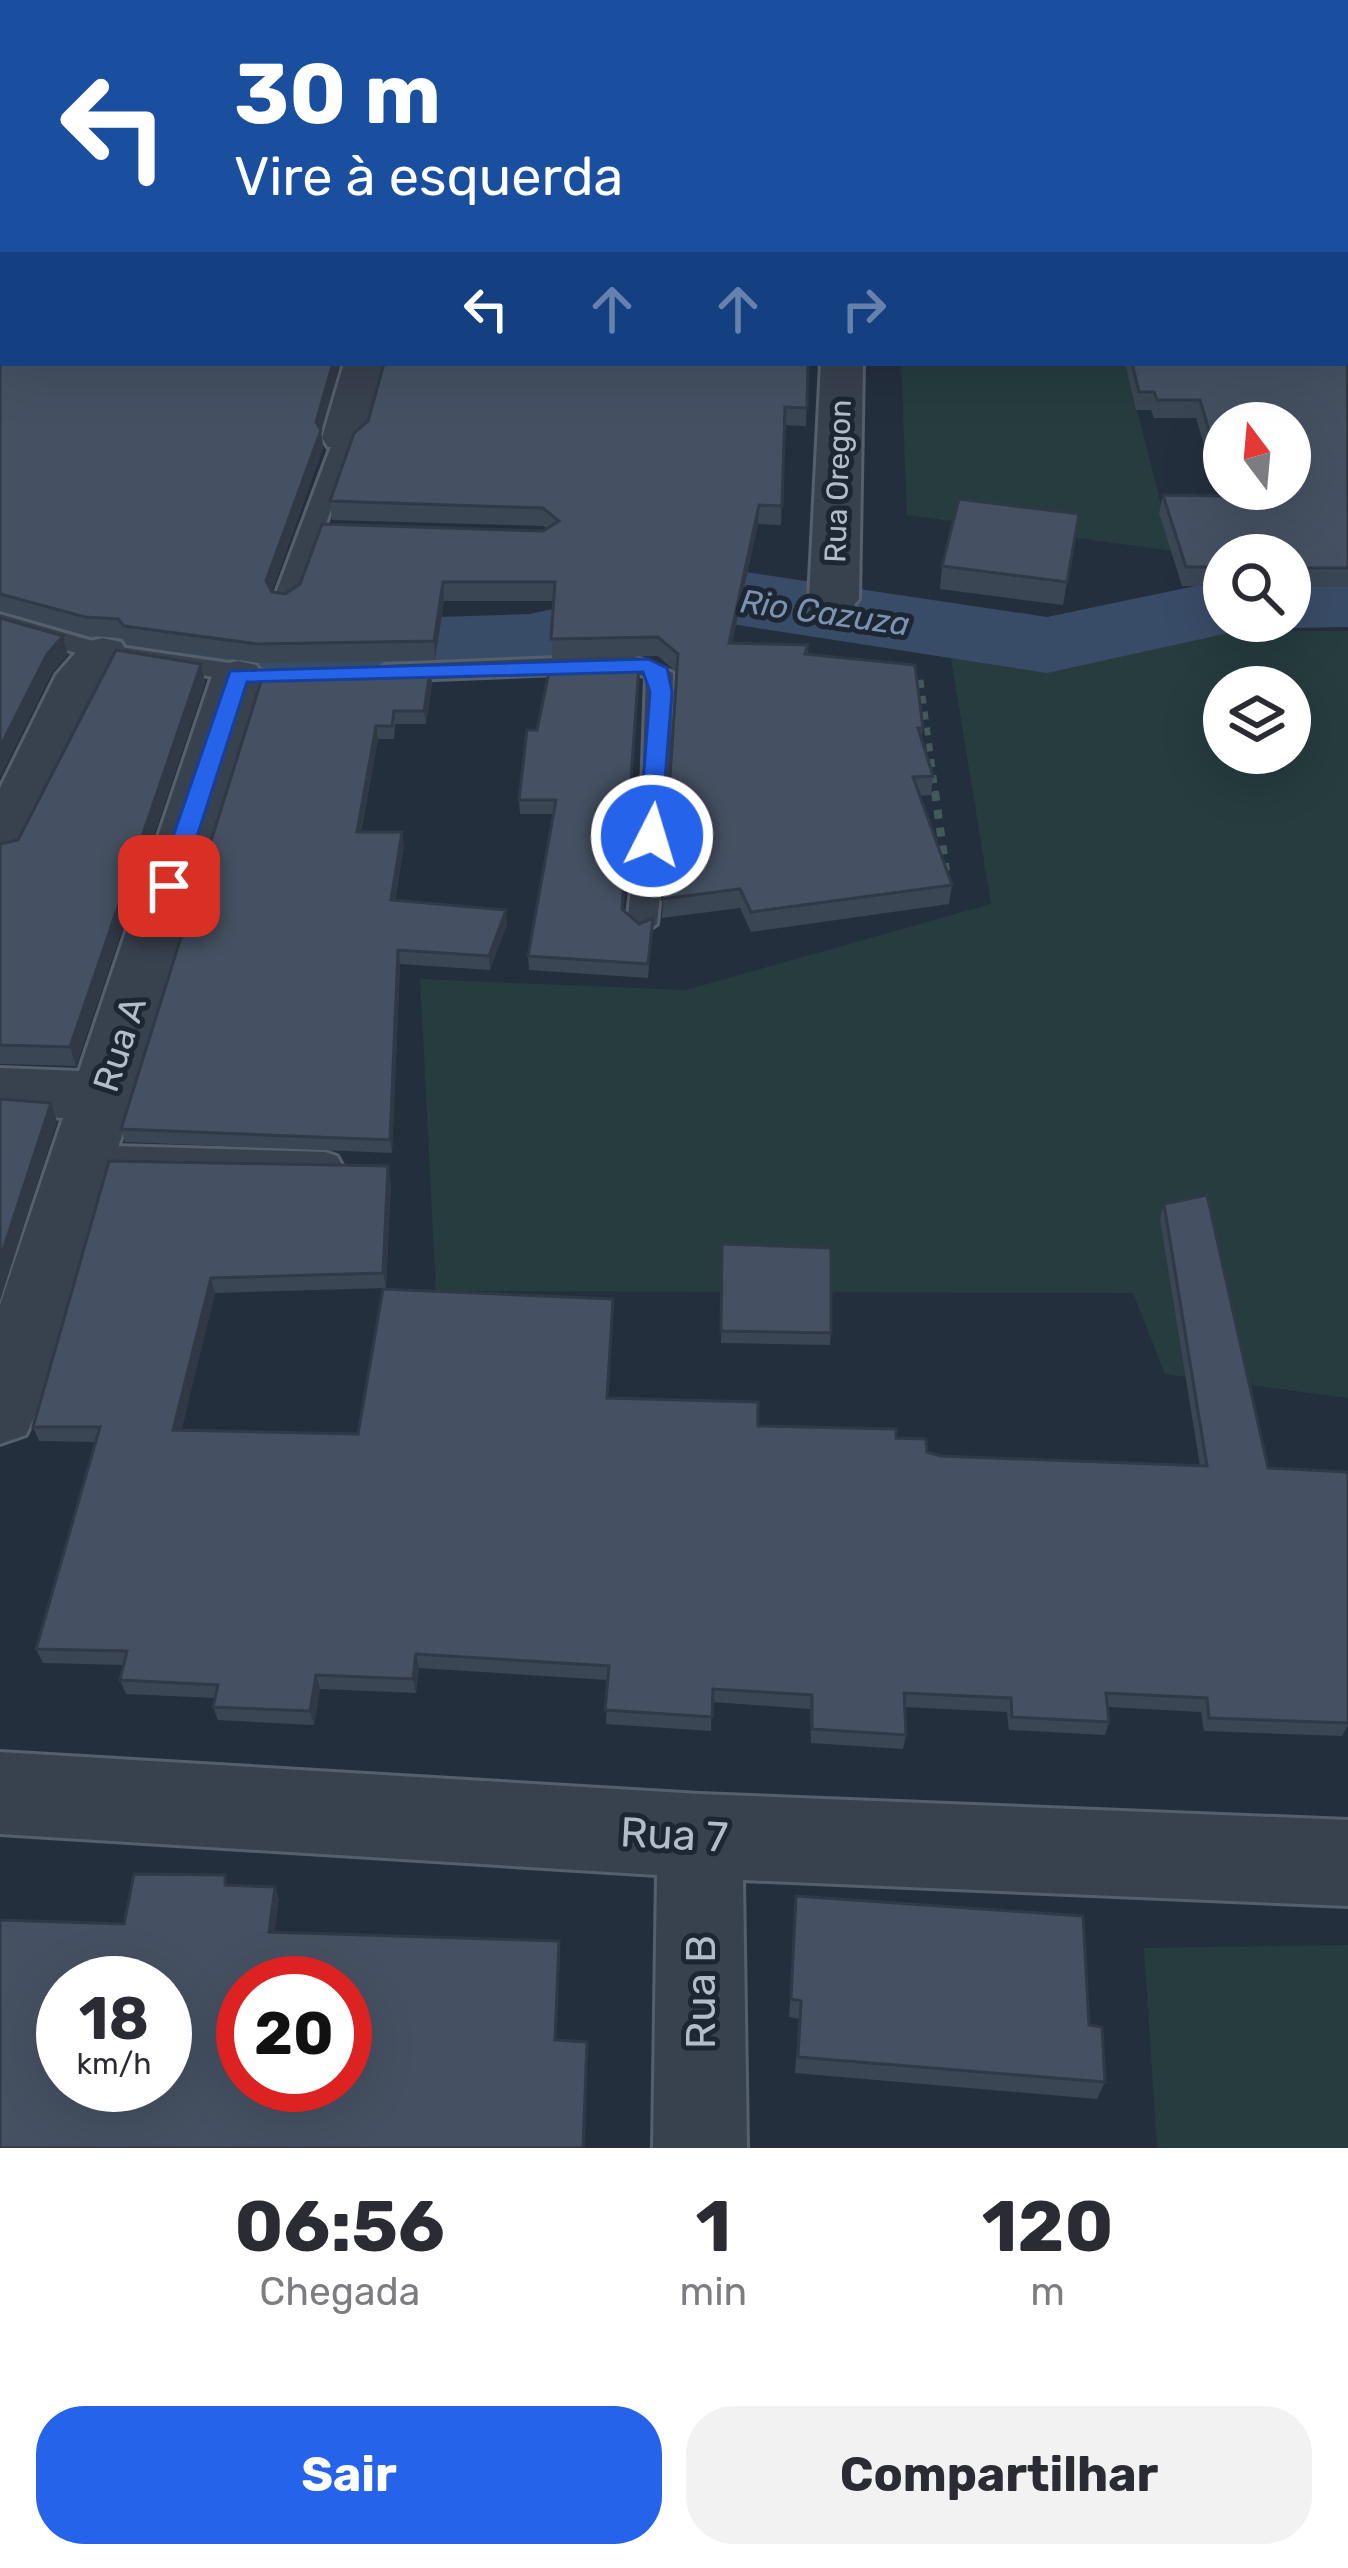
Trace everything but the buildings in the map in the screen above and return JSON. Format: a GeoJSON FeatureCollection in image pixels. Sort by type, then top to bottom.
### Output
{"type":"FeatureCollection","features":[{"type":"Feature","properties":{"kind":"street"},"geometry":{"type":"LineString","coordinates":[[344,438],[363,366]]}},
{"type":"Feature","properties":{"kind":"street","name":"Rua Oregon"},"geometry":{"type":"LineString","coordinates":[[834,598],[842,366]]}},
{"type":"Feature","properties":{"kind":"street"},"geometry":{"type":"LineString","coordinates":[[0,844],[82,675],[103,653]]}},
{"type":"Feature","properties":{"kind":"street","name":"Rua A"},"geometry":{"type":"LineString","coordinates":[[0,1413],[92,1127],[261,675]]}},
{"type":"Feature","properties":{"kind":"street"},"geometry":{"type":"LineString","coordinates":[[0,1091],[92,1127]]}},
{"type":"Feature","properties":{"kind":"street","name":"Rua 7"},"geometry":{"type":"LineString","coordinates":[[0,1793],[700,1836],[1348,1863]]}},
{"type":"Feature","properties":{"kind":"street","name":"Rua B"},"geometry":{"type":"LineString","coordinates":[[700,1836],[700,2148]]}},
{"type":"Feature","properties":{"kind":"lane"},"geometry":{"type":"LineString","coordinates":[[286,601],[344,438]]}},
{"type":"Feature","properties":{"kind":"lane"},"geometry":{"type":"LineString","coordinates":[[308,529],[349,534]]}},
{"type":"Feature","properties":{"kind":"lane"},"geometry":{"type":"LineString","coordinates":[[0,622],[103,653],[261,675]]}},
{"type":"Feature","properties":{"kind":"lane"},"geometry":{"type":"LineString","coordinates":[[350,674],[632,663],[659,673],[656,792],[642,924]]}},
{"type":"Feature","properties":{"kind":"lane"},"geometry":{"type":"LineString","coordinates":[[92,1127],[358,1166]]}},
{"type":"Feature","properties":{"kind":"path"},"geometry":{"type":"LineString","coordinates":[[900,676],[920,677],[946,871]]}},
{"type":"Feature","properties":{"kind":"green space"},"geometry":{"type":"Polygon","coordinates":[[[901,366],[1126,366],[1173,551],[907,515],[901,366]]]}},
{"type":"Feature","properties":{"kind":"green space"},"geometry":{"type":"Polygon","coordinates":[[[1311,631],[1348,631],[1348,1398],[1165,1374],[1133,1293],[436,1291],[420,979],[686,990],[991,904],[951,658],[1046,665],[1174,638],[1311,642],[1311,631]]]}},
{"type":"Feature","properties":{"kind":"green space"},"geometry":{"type":"Polygon","coordinates":[[[1348,1945],[1348,2148],[1157,2148],[1144,1948],[1348,1945]]]}},
{"type":"Feature","properties":{"kind":"waterway","name":"Rio Cazuza"},"geometry":{"type":"LineString","coordinates":[[0,598],[69,625],[246,651],[530,641],[732,597],[1047,645],[1203,612]]}},
{"type":"Feature","properties":{"kind":"waterway","name":"Rio Cazuza"},"geometry":{"type":"LineString","coordinates":[[1311,601],[1348,600]]}},
{"type":"Feature","properties":{"kind":"route"},"geometry":{"type":"LineString","coordinates":[[169,886],[238,676],[648,666],[659,673],[661,692],[652,836]]}}]}
